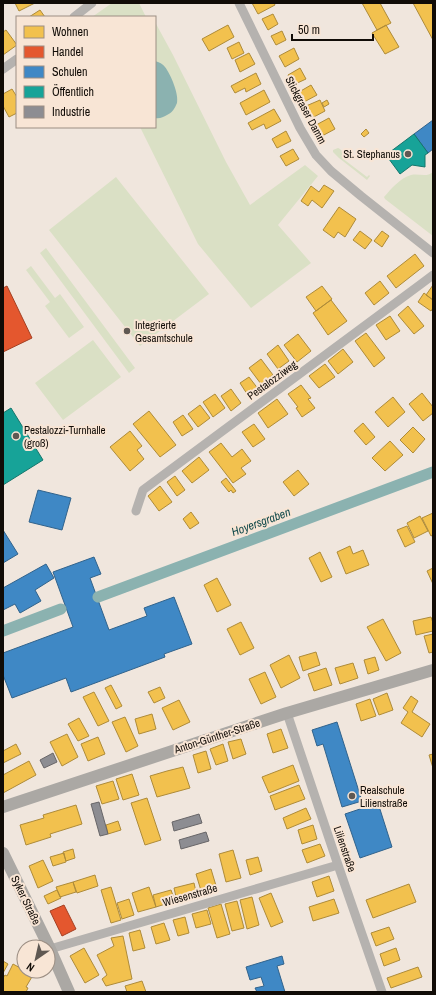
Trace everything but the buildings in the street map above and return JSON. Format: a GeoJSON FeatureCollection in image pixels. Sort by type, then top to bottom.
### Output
{"type":"FeatureCollection","features":[{"type":"Feature","properties":{"kind":"main road","name":"Anton-Günther-Straße"},"geometry":{"type":"LineString","coordinates":[[3,807],[288,713],[433,670]]}},
{"type":"Feature","properties":{"kind":"main road","name":"Syker Straße"},"geometry":{"type":"LineString","coordinates":[[3,853],[45,939]]}},
{"type":"Feature","properties":{"kind":"main road","name":"Syker Straße"},"geometry":{"type":"LineString","coordinates":[[56,963],[69,992]]}},
{"type":"Feature","properties":{"kind":"street"},"geometry":{"type":"LineString","coordinates":[[75,16],[92,3]]}},
{"type":"Feature","properties":{"kind":"street","name":"Stickgraser Damm"},"geometry":{"type":"LineString","coordinates":[[239,3],[300,128],[316,155],[331,171],[365,200],[433,253]]}},
{"type":"Feature","properties":{"kind":"street"},"geometry":{"type":"LineString","coordinates":[[3,69],[16,60]]}},
{"type":"Feature","properties":{"kind":"street","name":"Pestalozziweg"},"geometry":{"type":"LineString","coordinates":[[136,511],[142,490],[433,274]]}},
{"type":"Feature","properties":{"kind":"street","name":"Lilienstraße"},"geometry":{"type":"LineString","coordinates":[[288,713],[382,992]]}},
{"type":"Feature","properties":{"kind":"street","name":"Wiesenstraße"},"geometry":{"type":"LineString","coordinates":[[56,947],[338,864]]}},
{"type":"Feature","properties":{"kind":"green space"},"geometry":{"type":"Polygon","coordinates":[[[112,3],[139,3],[146,16],[93,16],[112,3]]]}},
{"type":"Feature","properties":{"kind":"green space"},"geometry":{"type":"Polygon","coordinates":[[[156,24],[226,162],[250,205],[305,165],[318,176],[278,225],[311,263],[251,308],[198,244],[140,128],[156,128],[156,24]]]}},
{"type":"Feature","properties":{"kind":"green space"},"geometry":{"type":"Polygon","coordinates":[[[338,148],[342,153],[342,158],[367,177],[369,175],[370,176],[367,180],[333,152],[333,150],[338,148]]]}},
{"type":"Feature","properties":{"kind":"green space"},"geometry":{"type":"Polygon","coordinates":[[[433,172],[433,236],[384,197],[396,184],[407,176],[428,175],[433,172]]]}},
{"type":"Feature","properties":{"kind":"green space"},"geometry":{"type":"Polygon","coordinates":[[[116,177],[209,294],[140,346],[49,230],[116,177]]]}},
{"type":"Feature","properties":{"kind":"green space"},"geometry":{"type":"Polygon","coordinates":[[[46,248],[135,368],[129,373],[40,253],[46,248]]]}},
{"type":"Feature","properties":{"kind":"green space"},"geometry":{"type":"Polygon","coordinates":[[[31,266],[55,298],[60,294],[84,327],[69,338],[45,306],[50,302],[26,270],[31,266]]]}},
{"type":"Feature","properties":{"kind":"green space"},"geometry":{"type":"Polygon","coordinates":[[[93,340],[121,377],[63,420],[35,383],[93,340]]]}},
{"type":"Feature","properties":{"kind":"water"},"geometry":{"type":"Polygon","coordinates":[[[156,62],[162,64],[167,70],[177,95],[177,103],[172,112],[156,118],[156,62]]]}},
{"type":"Feature","properties":{"kind":"waterway","name":"Hoyersgraben"},"geometry":{"type":"LineString","coordinates":[[98,597],[433,472]]}},
{"type":"Feature","properties":{"kind":"waterway","name":"Hoyersgraben"},"geometry":{"type":"LineString","coordinates":[[3,631],[61,609]]}},
{"type":"Feature","properties":{"kind":"place","name":"St. Stephanus"},"geometry":{"type":"Point","coordinates":[408,154]}},
{"type":"Feature","properties":{"kind":"place","name":"Integrierte Gesamtschule"},"geometry":{"type":"Point","coordinates":[127,331]}},
{"type":"Feature","properties":{"kind":"place","name":"Pestalozzi-Turnhalle (groß)"},"geometry":{"type":"Point","coordinates":[16,436]}},
{"type":"Feature","properties":{"kind":"place","name":"Realschule Lilienstraße"},"geometry":{"type":"Point","coordinates":[352,796]}}]}
